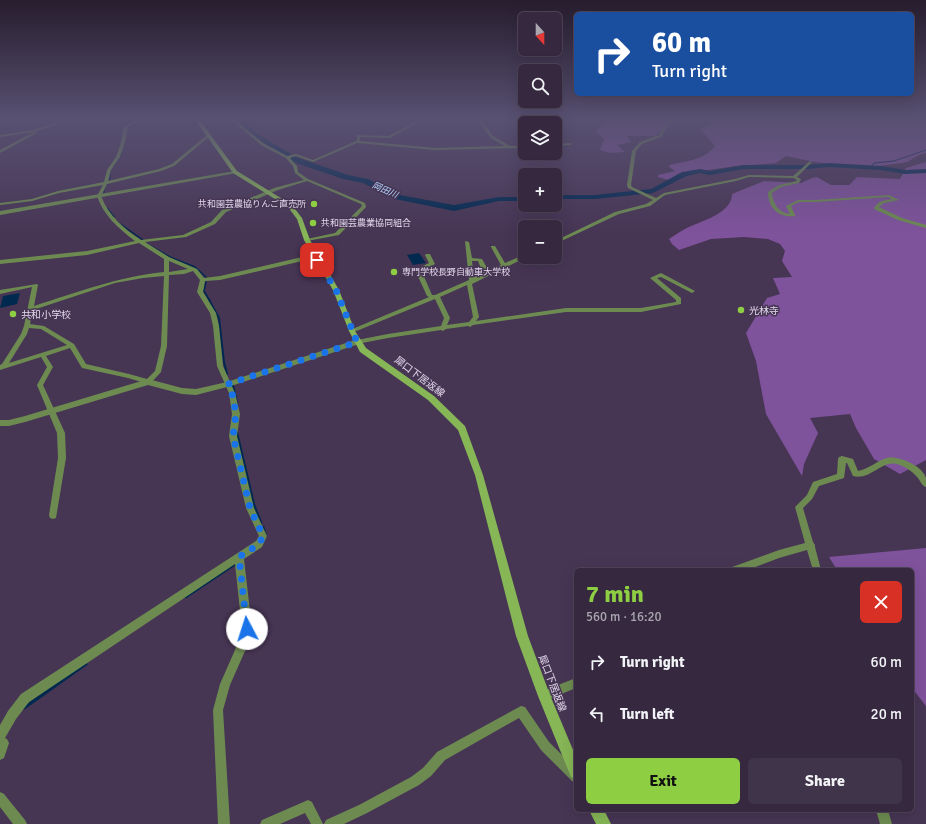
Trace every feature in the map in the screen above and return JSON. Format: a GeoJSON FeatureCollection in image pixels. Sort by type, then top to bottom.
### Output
{"type":"FeatureCollection","features":[{"type":"Feature","properties":{"kind":"main road","name":"犀口下居返線"},"geometry":{"type":"LineString","coordinates":[[223,156],[235,172],[290,206],[300,219],[307,240],[336,290],[352,331],[363,350],[431,398],[462,428],[480,475],[522,636],[544,696],[574,767]]}},
{"type":"Feature","properties":{"kind":"main road"},"geometry":{"type":"LineString","coordinates":[[597,812],[604,824]]}},
{"type":"Feature","properties":{"kind":"street"},"geometry":{"type":"LineString","coordinates":[[99,196],[108,182],[109,170],[119,156]]}},
{"type":"Feature","properties":{"kind":"street"},"geometry":{"type":"LineString","coordinates":[[0,204],[32,200],[58,192],[167,168],[182,156]]}},
{"type":"Feature","properties":{"kind":"street"},"geometry":{"type":"LineString","coordinates":[[284,156],[295,166],[296,172],[307,180],[363,203],[364,206],[337,234],[307,240]]}},
{"type":"Feature","properties":{"kind":"street"},"geometry":{"type":"LineString","coordinates":[[302,156],[313,161],[324,156]]}},
{"type":"Feature","properties":{"kind":"street"},"geometry":{"type":"LineString","coordinates":[[633,156],[629,185],[630,188],[655,199]]}},
{"type":"Feature","properties":{"kind":"street"},"geometry":{"type":"LineString","coordinates":[[794,177],[810,162]]}},
{"type":"Feature","properties":{"kind":"street"},"geometry":{"type":"LineString","coordinates":[[0,213],[235,172]]}},
{"type":"Feature","properties":{"kind":"street"},"geometry":{"type":"LineString","coordinates":[[562,240],[617,213],[648,205],[655,199],[670,192],[736,180],[749,176],[794,177],[799,179],[798,182],[780,186],[770,192],[770,200],[779,213],[783,215],[793,215],[788,206],[798,201],[889,196],[897,200],[883,202],[876,208],[900,219],[926,227]]}},
{"type":"Feature","properties":{"kind":"street"},"geometry":{"type":"LineString","coordinates":[[0,262],[87,253],[141,242],[184,236],[213,223],[224,211],[267,192],[307,180]]}},
{"type":"Feature","properties":{"kind":"street"},"geometry":{"type":"LineString","coordinates":[[0,736],[12,715],[25,698],[240,560],[259,544],[263,536],[250,508],[233,436],[236,414],[232,393],[220,366],[216,326],[213,313],[200,292],[203,280],[202,276],[193,269],[167,258],[141,242],[108,216],[99,196]]}},
{"type":"Feature","properties":{"kind":"street"},"geometry":{"type":"LineString","coordinates":[[467,242],[476,317],[470,325]]}},
{"type":"Feature","properties":{"kind":"street"},"geometry":{"type":"LineString","coordinates":[[493,247],[504,266]]}},
{"type":"Feature","properties":{"kind":"street"},"geometry":{"type":"LineString","coordinates":[[428,254],[432,264],[423,268],[419,272],[430,296],[437,297]]}},
{"type":"Feature","properties":{"kind":"street"},"geometry":{"type":"LineString","coordinates":[[203,280],[220,278],[315,256]]}},
{"type":"Feature","properties":{"kind":"street"},"geometry":{"type":"LineString","coordinates":[[0,424],[9,423],[52,411],[148,382],[158,372],[164,346],[167,258]]}},
{"type":"Feature","properties":{"kind":"street"},"geometry":{"type":"LineString","coordinates":[[470,259],[480,260],[483,266],[484,275]]}},
{"type":"Feature","properties":{"kind":"street"},"geometry":{"type":"LineString","coordinates":[[352,331],[437,297],[518,259]]}},
{"type":"Feature","properties":{"kind":"street"},"geometry":{"type":"LineString","coordinates":[[30,309],[114,282],[144,276],[184,272],[193,269]]}},
{"type":"Feature","properties":{"kind":"street"},"geometry":{"type":"LineString","coordinates":[[27,326],[42,326],[72,346],[84,366],[129,376],[182,391],[196,392],[228,384],[357,342],[388,336],[566,310],[641,310],[679,303],[679,299],[673,292],[653,278],[661,275],[692,291]]}},
{"type":"Feature","properties":{"kind":"street"},"geometry":{"type":"LineString","coordinates":[[0,292],[35,285],[24,334],[2,367]]}},
{"type":"Feature","properties":{"kind":"street"},"geometry":{"type":"LineString","coordinates":[[437,297],[448,318],[443,329]]}},
{"type":"Feature","properties":{"kind":"street"},"geometry":{"type":"LineString","coordinates":[[2,367],[10,366],[72,346]]}},
{"type":"Feature","properties":{"kind":"street"},"geometry":{"type":"LineString","coordinates":[[43,355],[50,367],[40,385],[61,433],[62,458],[53,514]]}},
{"type":"Feature","properties":{"kind":"street"},"geometry":{"type":"LineString","coordinates":[[817,568],[799,507],[807,502],[811,497],[816,484],[841,476],[842,458],[850,461],[856,474],[863,475],[890,460],[902,462],[914,469],[923,478],[926,484]]}},
{"type":"Feature","properties":{"kind":"street"},"geometry":{"type":"LineString","coordinates":[[740,568],[779,554],[811,545]]}},
{"type":"Feature","properties":{"kind":"street"},"geometry":{"type":"LineString","coordinates":[[224,824],[218,710],[223,690],[240,651],[247,629],[240,560]]}},
{"type":"Feature","properties":{"kind":"street"},"geometry":{"type":"LineString","coordinates":[[544,696],[574,684]]}},
{"type":"Feature","properties":{"kind":"street"},"geometry":{"type":"LineString","coordinates":[[330,824],[363,809],[415,781],[427,772],[441,756],[521,711],[545,746],[574,775]]}},
{"type":"Feature","properties":{"kind":"street"},"geometry":{"type":"LineString","coordinates":[[0,744],[3,743],[0,754]]}},
{"type":"Feature","properties":{"kind":"street"},"geometry":{"type":"LineString","coordinates":[[0,798],[20,824]]}},
{"type":"Feature","properties":{"kind":"street"},"geometry":{"type":"LineString","coordinates":[[266,824],[308,806],[317,824]]}},
{"type":"Feature","properties":{"kind":"street"},"geometry":{"type":"LineString","coordinates":[[883,812],[886,824]]}},
{"type":"Feature","properties":{"kind":"shaded area"},"geometry":{"type":"Polygon","coordinates":[[[785,156],[776,163],[735,166],[708,170],[689,175],[675,182],[658,177],[658,175],[675,171],[669,167],[670,165],[700,157],[785,156]]]}},
{"type":"Feature","properties":{"kind":"shaded area"},"geometry":{"type":"Polygon","coordinates":[[[788,156],[917,156],[906,162],[880,166],[826,164],[788,156]]]}},
{"type":"Feature","properties":{"kind":"shaded area"},"geometry":{"type":"Polygon","coordinates":[[[926,162],[926,460],[900,474],[874,459],[856,428],[850,414],[810,418],[818,433],[804,464],[802,476],[766,414],[756,361],[746,333],[767,298],[780,294],[773,278],[792,277],[782,261],[785,251],[780,244],[768,239],[744,237],[711,239],[679,250],[669,239],[685,229],[721,212],[731,201],[732,194],[764,181],[801,183],[817,177],[831,185],[849,185],[857,177],[900,179],[906,168],[926,162]]]}},
{"type":"Feature","properties":{"kind":"shaded area"},"geometry":{"type":"Polygon","coordinates":[[[926,548],[926,706],[914,691],[914,568],[836,568],[829,557],[926,548]]]}},
{"type":"Feature","properties":{"kind":"water"},"geometry":{"type":"Polygon","coordinates":[[[419,253],[426,263],[413,265],[407,255],[419,253]]]}},
{"type":"Feature","properties":{"kind":"water"},"geometry":{"type":"Polygon","coordinates":[[[20,293],[17,304],[0,308],[3,296],[20,293]]]}},
{"type":"Feature","properties":{"kind":"waterway"},"geometry":{"type":"LineString","coordinates":[[104,193],[104,188],[110,180],[110,171],[121,156]]}},
{"type":"Feature","properties":{"kind":"waterway","name":"岡田川"},"geometry":{"type":"LineString","coordinates":[[289,156],[346,177],[365,181],[398,197],[454,208],[499,199],[518,199]]}},
{"type":"Feature","properties":{"kind":"waterway"},"geometry":{"type":"LineString","coordinates":[[871,167],[874,163],[894,161],[907,156]]}},
{"type":"Feature","properties":{"kind":"waterway","name":"岡田川"},"geometry":{"type":"LineString","coordinates":[[562,197],[595,197],[653,191],[685,174],[700,171],[710,173],[744,167],[808,167],[829,165],[881,168],[905,172],[926,171]]}},
{"type":"Feature","properties":{"kind":"waterway"},"geometry":{"type":"LineString","coordinates":[[107,208],[114,217]]}},
{"type":"Feature","properties":{"kind":"waterway"},"geometry":{"type":"LineString","coordinates":[[116,221],[143,240]]}},
{"type":"Feature","properties":{"kind":"waterway"},"geometry":{"type":"LineString","coordinates":[[147,244],[170,257],[195,267],[206,277]]}},
{"type":"Feature","properties":{"kind":"waterway"},"geometry":{"type":"LineString","coordinates":[[206,282],[204,291],[210,301]]}},
{"type":"Feature","properties":{"kind":"waterway"},"geometry":{"type":"LineString","coordinates":[[209,300],[219,318],[224,362],[227,374]]}},
{"type":"Feature","properties":{"kind":"waterway"},"geometry":{"type":"LineString","coordinates":[[233,385],[237,403]]}},
{"type":"Feature","properties":{"kind":"waterway"},"geometry":{"type":"LineString","coordinates":[[237,433],[254,505],[261,523]]}},
{"type":"Feature","properties":{"kind":"waterway"},"geometry":{"type":"LineString","coordinates":[[263,527],[266,536]]}},
{"type":"Feature","properties":{"kind":"waterway"},"geometry":{"type":"LineString","coordinates":[[186,597],[237,563]]}},
{"type":"Feature","properties":{"kind":"waterway"},"geometry":{"type":"LineString","coordinates":[[24,708],[86,664]]}},
{"type":"Feature","properties":{"kind":"place","name":"共和園芸農協りんご直売所"},"geometry":{"type":"Point","coordinates":[314,204]}},
{"type":"Feature","properties":{"kind":"place","name":"共和園芸農業協同組合"},"geometry":{"type":"Point","coordinates":[313,223]}},
{"type":"Feature","properties":{"kind":"place","name":"専門学校長野自動車大学校"},"geometry":{"type":"Point","coordinates":[394,272]}},
{"type":"Feature","properties":{"kind":"place","name":"光林寺"},"geometry":{"type":"Point","coordinates":[741,310]}},
{"type":"Feature","properties":{"kind":"place","name":"共和小学校"},"geometry":{"type":"Point","coordinates":[13,314]}},
{"type":"Feature","properties":{"kind":"route"},"geometry":{"type":"LineString","coordinates":[[247,629],[241,563],[239,557],[259,544],[263,536],[250,508],[233,436],[236,414],[232,393],[228,384],[357,342],[336,290],[317,260]]}}]}
